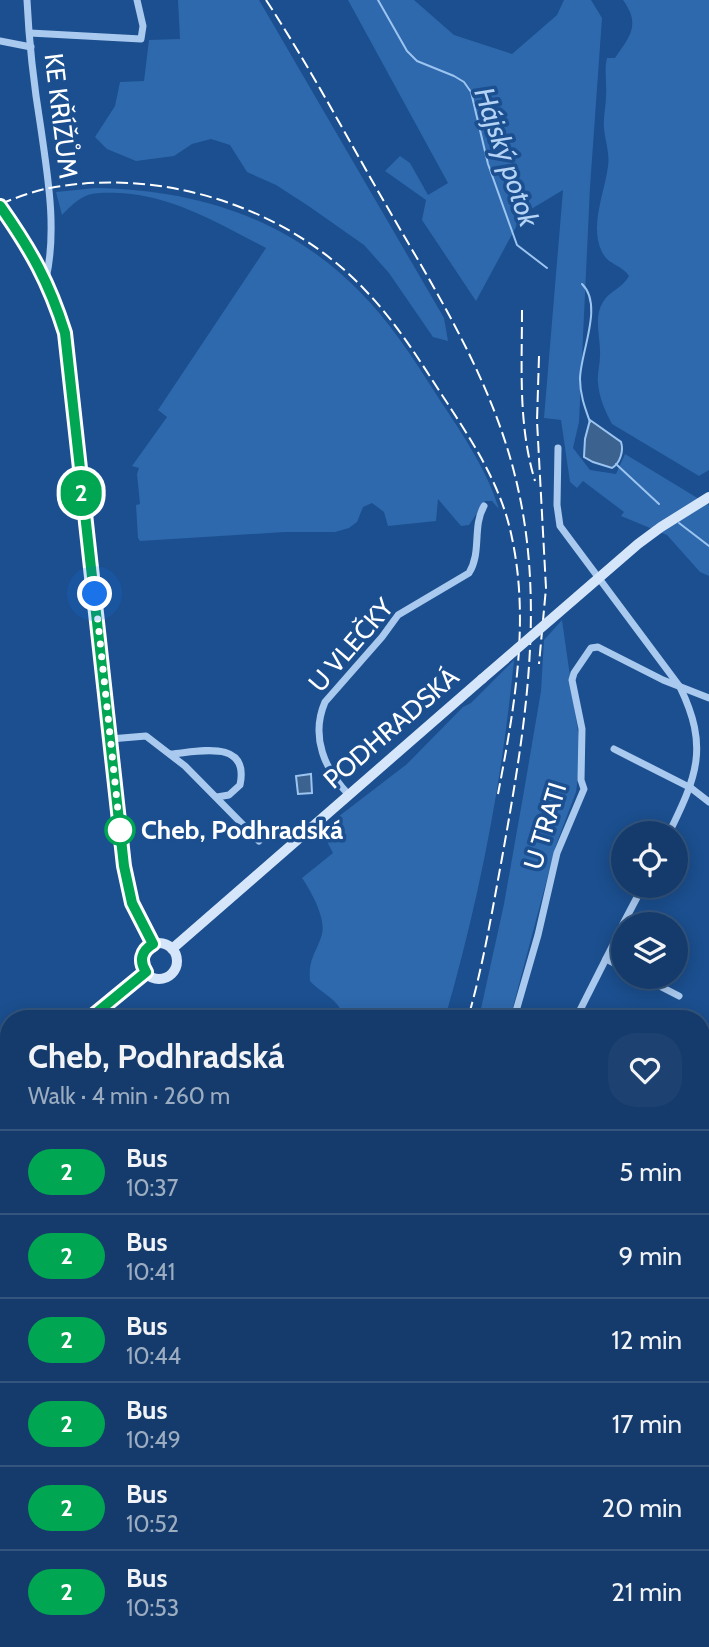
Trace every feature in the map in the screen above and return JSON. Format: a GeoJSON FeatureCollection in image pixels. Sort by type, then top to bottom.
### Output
{"type":"FeatureCollection","features":[{"type":"Feature","properties":{"kind":"main road"},"geometry":{"type":"LineString","coordinates":[[0,206],[29,248],[46,279],[65,333],[126,881],[136,913],[153,944]]}},
{"type":"Feature","properties":{"kind":"main road","name":"PODHRADSKÁ"},"geometry":{"type":"LineString","coordinates":[[172,949],[638,544],[709,497]]}},
{"type":"Feature","properties":{"kind":"main road"},"geometry":{"type":"LineString","coordinates":[[153,944],[163,944],[172,949],[176,963],[170,975],[155,978],[146,972],[141,962],[142,955],[153,944]]}},
{"type":"Feature","properties":{"kind":"main road"},"geometry":{"type":"LineString","coordinates":[[100,1010],[146,972]]}},
{"type":"Feature","properties":{"kind":"street","name":"KE KŘÍŽŮM"},"geometry":{"type":"LineString","coordinates":[[27,0],[49,188],[51,240],[46,279]]}},
{"type":"Feature","properties":{"kind":"street"},"geometry":{"type":"LineString","coordinates":[[30,33],[141,39],[143,26],[137,0]]}},
{"type":"Feature","properties":{"kind":"street"},"geometry":{"type":"LineString","coordinates":[[0,41],[31,47]]}},
{"type":"Feature","properties":{"kind":"street"},"geometry":{"type":"LineString","coordinates":[[558,448],[557,516],[565,534],[692,706],[701,735],[700,759],[691,788],[675,821]]}},
{"type":"Feature","properties":{"kind":"street","name":"U VLEČKY"},"geometry":{"type":"LineString","coordinates":[[349,795],[330,772],[322,753],[320,714],[325,702],[398,615],[470,573],[474,565],[477,524],[484,506]]}},
{"type":"Feature","properties":{"kind":"street","name":"U TRATI"},"geometry":{"type":"LineString","coordinates":[[516,1010],[538,935],[557,853],[584,789],[581,780],[582,729],[572,680],[574,673],[591,648],[598,647],[680,687]]}},
{"type":"Feature","properties":{"kind":"street"},"geometry":{"type":"LineString","coordinates":[[680,687],[709,698]]}},
{"type":"Feature","properties":{"kind":"street"},"geometry":{"type":"LineString","coordinates":[[110,738],[145,736],[170,754],[260,841]]}},
{"type":"Feature","properties":{"kind":"street"},"geometry":{"type":"LineString","coordinates":[[614,748],[691,788],[709,802]]}},
{"type":"Feature","properties":{"kind":"street"},"geometry":{"type":"LineString","coordinates":[[170,754],[221,750],[236,758],[241,772],[240,785],[229,795],[217,797]]}},
{"type":"Feature","properties":{"kind":"street"},"geometry":{"type":"LineString","coordinates":[[580,1010],[611,949]]}},
{"type":"Feature","properties":{"kind":"street"},"geometry":{"type":"LineString","coordinates":[[606,959],[611,962]]}},
{"type":"Feature","properties":{"kind":"street"},"geometry":{"type":"LineString","coordinates":[[665,989],[679,996]]}},
{"type":"Feature","properties":{"kind":"shaded area"},"geometry":{"type":"Polygon","coordinates":[[[178,0],[259,0],[444,318],[448,341],[433,337],[389,273],[364,245],[276,185],[247,172],[230,145],[211,139],[192,144],[174,156],[136,161],[107,149],[95,137],[115,106],[120,82],[144,81],[149,40],[180,39],[178,0]]]}},
{"type":"Feature","properties":{"kind":"shaded area"},"geometry":{"type":"Polygon","coordinates":[[[348,0],[414,0],[454,35],[512,54],[557,15],[564,0],[591,0],[602,18],[590,187],[579,422],[573,448],[590,470],[616,474],[625,454],[709,505],[709,576],[700,572],[667,535],[621,516],[624,512],[583,481],[577,488],[570,482],[561,420],[544,418],[563,190],[523,214],[476,301],[422,220],[426,200],[385,171],[400,156],[410,163],[428,195],[448,183],[348,0]]]}},
{"type":"Feature","properties":{"kind":"shaded area"},"geometry":{"type":"Polygon","coordinates":[[[623,0],[709,0],[709,470],[699,476],[612,424],[599,388],[598,315],[606,298],[629,276],[602,252],[597,231],[608,161],[604,124],[606,63],[607,58],[615,58],[629,37],[632,24],[623,0]]]}},
{"type":"Feature","properties":{"kind":"shaded area"},"geometry":{"type":"Polygon","coordinates":[[[96,188],[170,195],[239,213],[303,245],[332,266],[371,304],[410,354],[472,450],[499,509],[492,501],[485,501],[469,525],[461,526],[438,499],[436,521],[388,526],[384,512],[372,503],[363,507],[357,522],[349,528],[335,532],[285,532],[140,541],[136,505],[140,504],[137,474],[139,468],[132,466],[167,417],[158,410],[266,248],[178,205],[140,195],[88,195],[62,215],[56,192],[96,188]]]}},
{"type":"Feature","properties":{"kind":"shaded area"},"geometry":{"type":"Polygon","coordinates":[[[590,420],[621,442],[621,457],[612,468],[584,457],[590,420]]]}},
{"type":"Feature","properties":{"kind":"shaded area"},"geometry":{"type":"Polygon","coordinates":[[[562,620],[581,753],[576,792],[556,845],[512,1010],[481,1010],[504,904],[524,791],[541,691],[544,640],[562,620]]]}},
{"type":"Feature","properties":{"kind":"shaded area"},"geometry":{"type":"Polygon","coordinates":[[[514,660],[488,841],[447,1010],[340,1010],[334,1001],[310,981],[312,961],[323,928],[317,905],[302,878],[333,853],[321,830],[407,764],[463,707],[471,703],[514,660]]]}},
{"type":"Feature","properties":{"kind":"shaded area"},"geometry":{"type":"Polygon","coordinates":[[[311,774],[312,793],[298,794],[296,776],[311,774]]]}},
{"type":"Feature","properties":{"kind":"waterway","name":"Hájský potok"},"geometry":{"type":"LineString","coordinates":[[378,0],[407,51],[417,61],[454,76],[464,82],[471,92],[488,164],[517,245],[547,268]]}},
{"type":"Feature","properties":{"kind":"waterway","name":"Hájský potok"},"geometry":{"type":"LineString","coordinates":[[582,284],[591,304],[580,379],[590,422]]}},
{"type":"Feature","properties":{"kind":"waterway","name":"Hájský potok"},"geometry":{"type":"LineString","coordinates":[[616,464],[659,504]]}},
{"type":"Feature","properties":{"kind":"waterway","name":"Hájský potok"},"geometry":{"type":"LineString","coordinates":[[679,523],[709,546]]}},
{"type":"Feature","properties":{"kind":"railway"},"geometry":{"type":"LineString","coordinates":[[266,0],[311,73],[460,336],[493,408],[517,484],[526,531],[530,577],[529,671],[510,812],[487,939],[470,1010]]}},
{"type":"Feature","properties":{"kind":"railway"},"geometry":{"type":"LineString","coordinates":[[0,204],[44,189],[92,183],[136,183],[178,189],[220,200],[261,216],[299,236],[334,261],[376,302],[414,352],[473,444],[500,498],[512,538],[520,602],[520,634],[514,698],[498,794]]}},
{"type":"Feature","properties":{"kind":"railway"},"geometry":{"type":"LineString","coordinates":[[522,310],[523,418],[535,481]]}},
{"type":"Feature","properties":{"kind":"railway"},"geometry":{"type":"LineString","coordinates":[[539,356],[537,421],[546,588],[539,664]]}},
{"type":"Feature","properties":{"kind":"bus line","name":"2"},"geometry":{"type":"LineString","coordinates":[[0,206],[38,263],[53,294],[65,333],[124,866],[132,903],[153,944],[146,948],[142,955],[141,962],[146,972],[101,1010]]}},
{"type":"Feature","properties":{"kind":"place","name":"Cheb, Podhradská"},"geometry":{"type":"Point","coordinates":[120,830]}},
{"type":"Feature","properties":{"kind":"route"},"geometry":{"type":"LineString","coordinates":[[95,594],[121,839],[120,830]]}}]}
